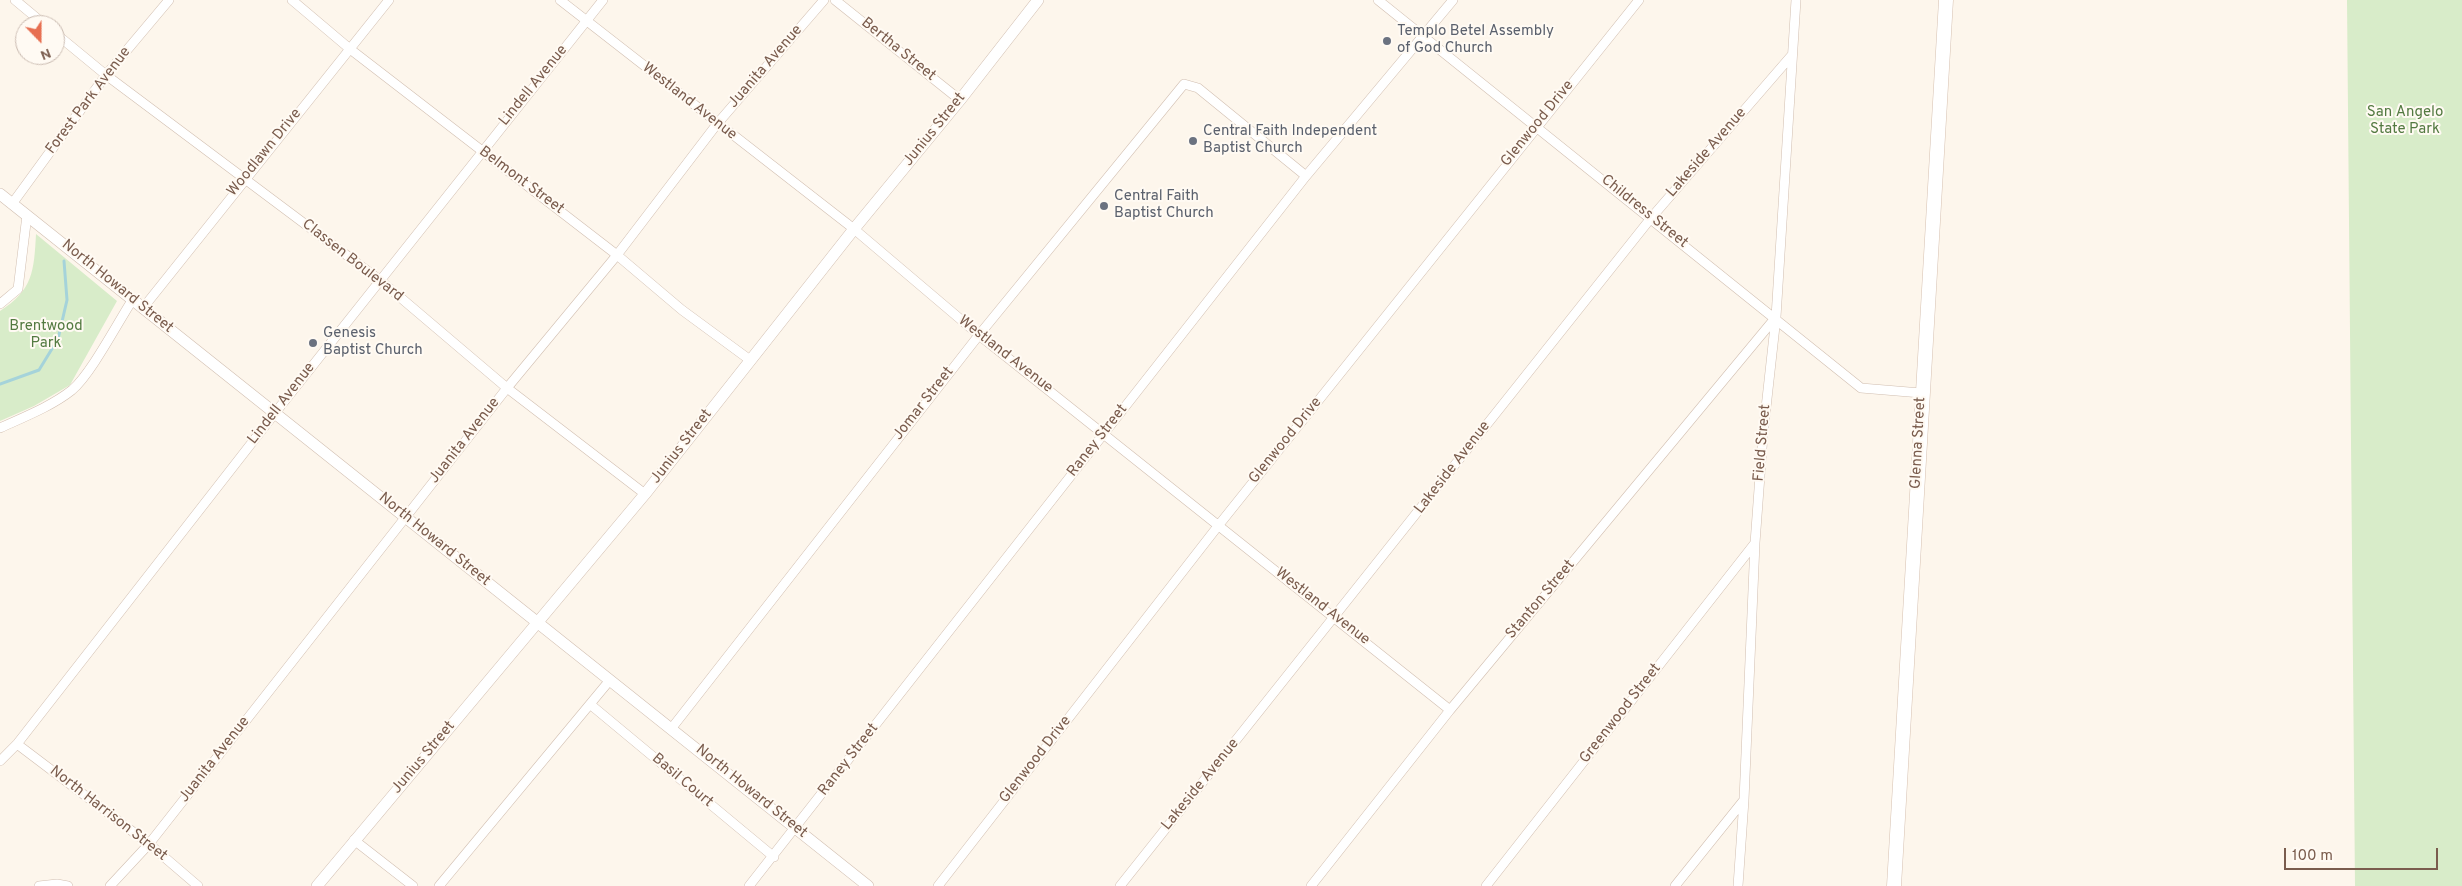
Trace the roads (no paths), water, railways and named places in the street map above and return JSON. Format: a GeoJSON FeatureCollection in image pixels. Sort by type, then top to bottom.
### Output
{"type":"FeatureCollection","features":[{"type":"Feature","properties":{"kind":"main road","name":"Glenna Street"},"geometry":{"type":"LineString","coordinates":[[1894,886],[1921,393],[1946,0]]}},
{"type":"Feature","properties":{"kind":"street"},"geometry":{"type":"LineString","coordinates":[[14,0],[33,15]]}},
{"type":"Feature","properties":{"kind":"street","name":"Forest Park Avenue"},"geometry":{"type":"LineString","coordinates":[[12,204],[106,75],[169,0]]}},
{"type":"Feature","properties":{"kind":"street","name":"Belmont Street"},"geometry":{"type":"LineString","coordinates":[[292,0],[350,49],[482,152],[618,254],[682,310],[750,360]]}},
{"type":"Feature","properties":{"kind":"street","name":"Woodlawn Drive"},"geometry":{"type":"LineString","coordinates":[[143,308],[243,179],[389,0]]}},
{"type":"Feature","properties":{"kind":"street","name":"Westland Avenue"},"geometry":{"type":"LineString","coordinates":[[560,0],[854,229],[979,334],[1104,432],[1218,526],[1335,616],[1450,710]]}},
{"type":"Feature","properties":{"kind":"street","name":"Lindell Avenue"},"geometry":{"type":"LineString","coordinates":[[0,761],[18,744],[274,413],[603,0]]}},
{"type":"Feature","properties":{"kind":"street","name":"Juanita Avenue"},"geometry":{"type":"LineString","coordinates":[[110,886],[150,844],[507,388],[618,254],[717,124],[824,0]]}},
{"type":"Feature","properties":{"kind":"street","name":"Bertha Street"},"geometry":{"type":"LineString","coordinates":[[835,0],[960,100]]}},
{"type":"Feature","properties":{"kind":"street","name":"Junius Street"},"geometry":{"type":"LineString","coordinates":[[317,886],[645,494],[1038,0]]}},
{"type":"Feature","properties":{"kind":"street","name":"Childress Street"},"geometry":{"type":"LineString","coordinates":[[1378,0],[1776,317],[1862,388],[1921,393]]}},
{"type":"Feature","properties":{"kind":"street","name":"Raney Street"},"geometry":{"type":"LineString","coordinates":[[749,886],[774,857],[1104,432],[1306,176],[1453,0]]}},
{"type":"Feature","properties":{"kind":"street","name":"Glenwood Drive"},"geometry":{"type":"LineString","coordinates":[[938,886],[1218,526],[1536,126],[1639,0]]}},
{"type":"Feature","properties":{"kind":"street","name":"Field Street"},"geometry":{"type":"LineString","coordinates":[[1738,886],[1744,800],[1755,542],[1763,435],[1776,317],[1796,0]]}},
{"type":"Feature","properties":{"kind":"street","name":"Classen Boulevard"},"geometry":{"type":"LineString","coordinates":[[65,41],[106,75],[243,179],[381,281],[507,388],[645,494]]}},
{"type":"Feature","properties":{"kind":"street","name":"Lakeside Avenue"},"geometry":{"type":"LineString","coordinates":[[1120,886],[1651,218],[1792,55]]}},
{"type":"Feature","properties":{"kind":"street","name":"Jomar Street"},"geometry":{"type":"LineString","coordinates":[[671,729],[979,334],[1184,84],[1198,88],[1306,176]]}},
{"type":"Feature","properties":{"kind":"street","name":"North Howard Street"},"geometry":{"type":"LineString","coordinates":[[0,194],[868,886]]}},
{"type":"Feature","properties":{"kind":"street"},"geometry":{"type":"LineString","coordinates":[[0,304],[18,289],[27,215]]}},
{"type":"Feature","properties":{"kind":"street"},"geometry":{"type":"LineString","coordinates":[[0,428],[31,414],[73,389],[91,366],[132,300]]}},
{"type":"Feature","properties":{"kind":"street","name":"Stanton Street"},"geometry":{"type":"LineString","coordinates":[[1311,886],[1450,710],[1776,317]]}},
{"type":"Feature","properties":{"kind":"street","name":"Greenwood Street"},"geometry":{"type":"LineString","coordinates":[[1486,886],[1755,542]]}},
{"type":"Feature","properties":{"kind":"street"},"geometry":{"type":"LineString","coordinates":[[438,886],[610,680]]}},
{"type":"Feature","properties":{"kind":"street","name":"Basil Court"},"geometry":{"type":"LineString","coordinates":[[591,705],[774,857]]}},
{"type":"Feature","properties":{"kind":"street","name":"North Harrison Street"},"geometry":{"type":"LineString","coordinates":[[18,744],[150,844],[198,886]]}},
{"type":"Feature","properties":{"kind":"street"},"geometry":{"type":"LineString","coordinates":[[1675,886],[1744,800]]}},
{"type":"Feature","properties":{"kind":"street"},"geometry":{"type":"LineString","coordinates":[[354,840],[412,886]]}},
{"type":"Feature","properties":{"kind":"street"},"geometry":{"type":"LineString","coordinates":[[39,886],[56,884],[68,886]]}},
{"type":"Feature","properties":{"kind":"waterway"},"geometry":{"type":"LineString","coordinates":[[0,384],[39,370],[58,339],[67,300],[64,261]]}},
{"type":"Feature","properties":{"kind":"place","name":"Templo Betel Assembly of God Church"},"geometry":{"type":"Point","coordinates":[1387,41]}},
{"type":"Feature","properties":{"kind":"place","name":"Central Faith Independent Baptist Church"},"geometry":{"type":"Point","coordinates":[1193,141]}},
{"type":"Feature","properties":{"kind":"place","name":"Central Faith Baptist Church"},"geometry":{"type":"Point","coordinates":[1104,206]}},
{"type":"Feature","properties":{"kind":"place","name":"Genesis Baptist Church"},"geometry":{"type":"Point","coordinates":[313,343]}},
{"type":"Feature","properties":{"kind":"park label","name":"San Angelo State Park"},"geometry":{"type":"Point","coordinates":[2405,122]}},
{"type":"Feature","properties":{"kind":"park label","name":"Brentwood Park"},"geometry":{"type":"Point","coordinates":[46,336]}}]}
